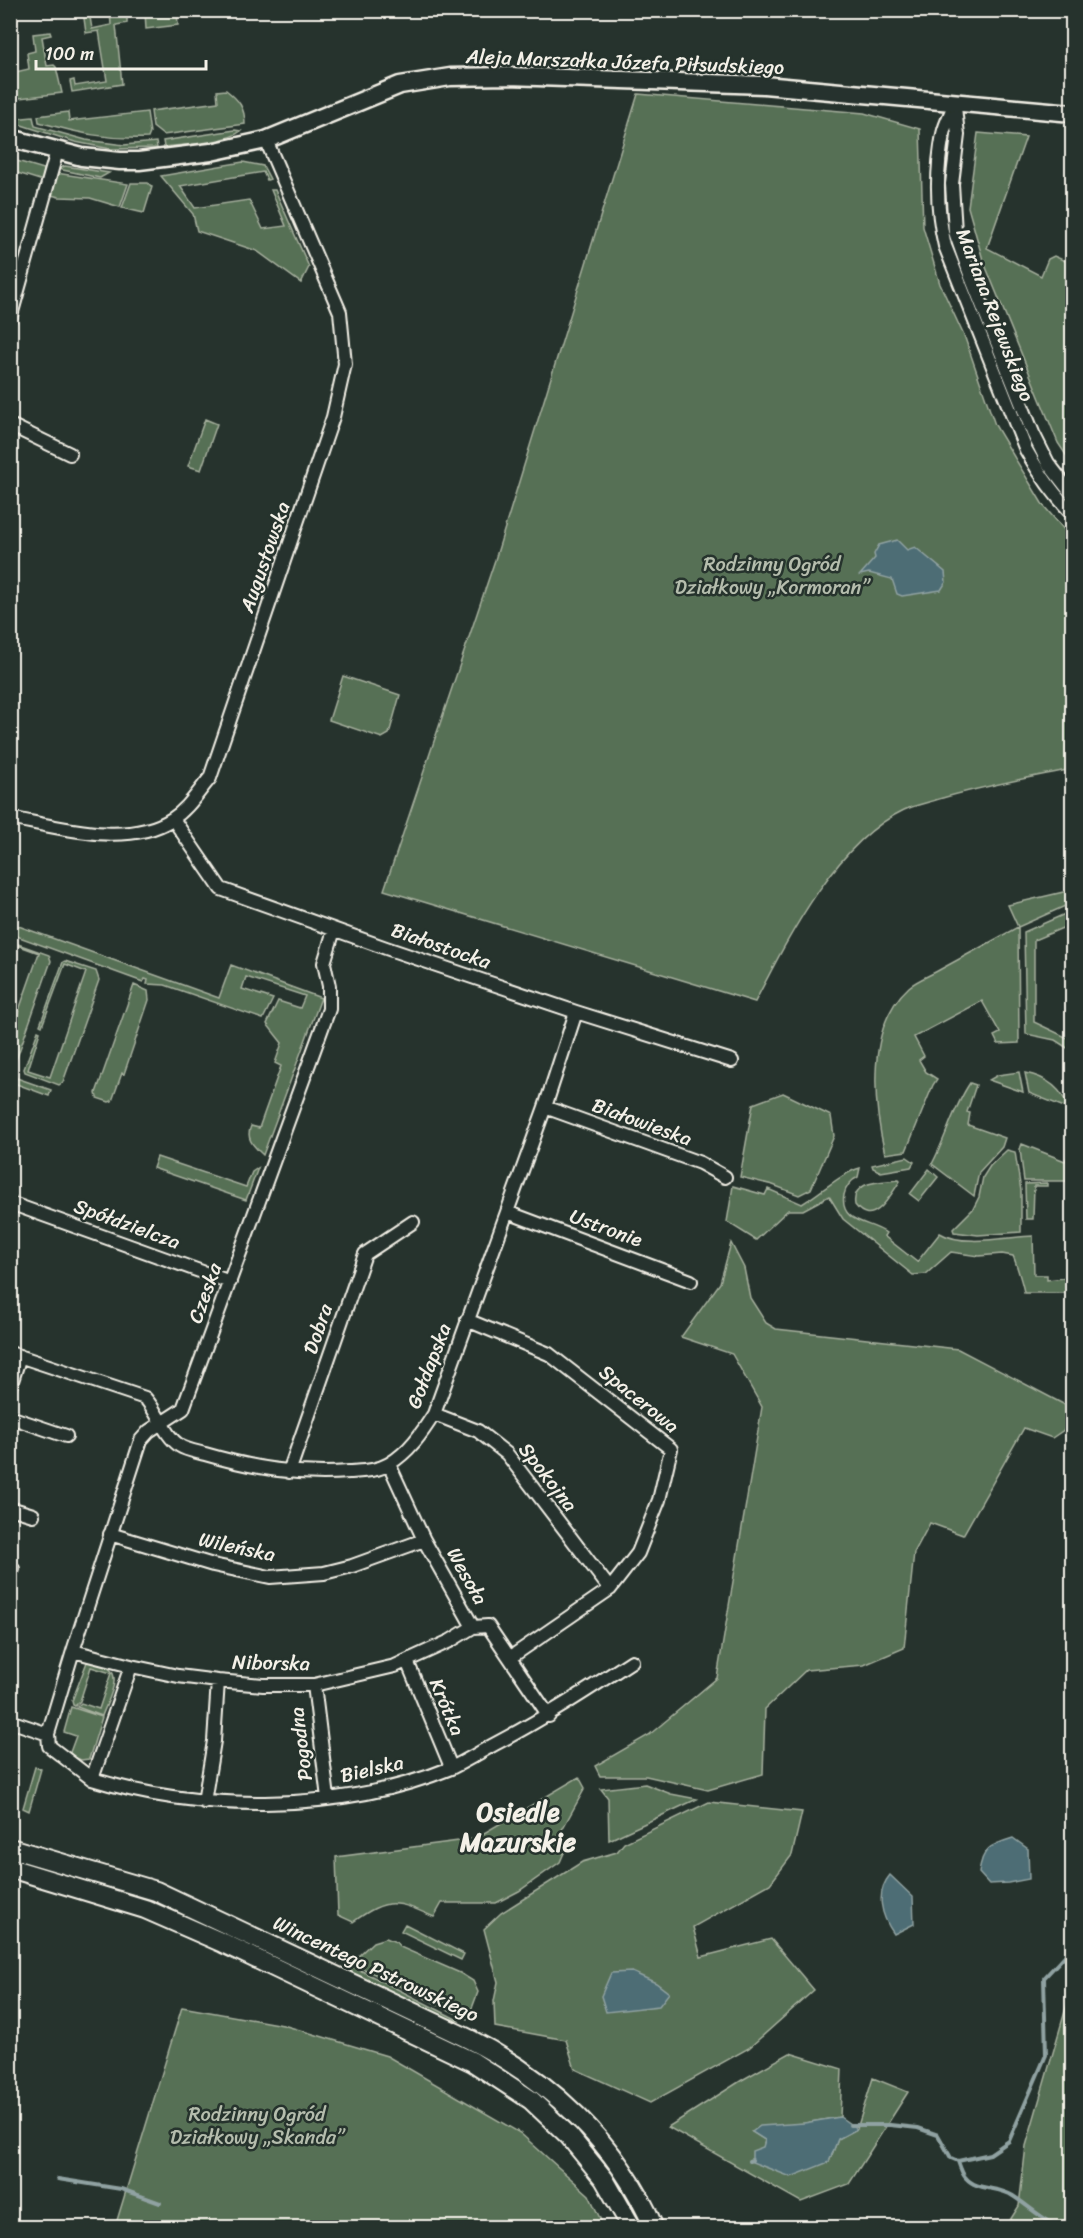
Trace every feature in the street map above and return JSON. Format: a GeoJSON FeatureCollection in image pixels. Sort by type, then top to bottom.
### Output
{"type":"FeatureCollection","features":[{"type":"Feature","properties":{"kind":"main road","name":"Wincentego Pstrowskiego"},"geometry":{"type":"LineString","coordinates":[[10,1848],[156,1891],[504,2057],[545,2086],[587,2124],[625,2172],[654,2228]]}},
{"type":"Feature","properties":{"kind":"main road"},"geometry":{"type":"LineString","coordinates":[[53,1880],[59,1877],[62,1871],[62,1866],[57,1861]]}},
{"type":"Feature","properties":{"kind":"main road"},"geometry":{"type":"LineString","coordinates":[[10,1868],[145,1909],[428,2040],[489,2072],[531,2100],[569,2136],[604,2179],[632,2228]]}},
{"type":"Feature","properties":{"kind":"street","name":"Aleja Marszałka Józefa Piłsudskiego"},"geometry":{"type":"LineString","coordinates":[[10,138],[102,160],[139,161],[211,153],[266,140],[400,85],[450,77],[509,76],[764,85],[1072,113]]}},
{"type":"Feature","properties":{"kind":"street","name":"Mariana Rejewskiego"},"geometry":{"type":"LineString","coordinates":[[955,103],[958,135],[952,184],[952,211],[955,232],[970,277],[1033,433],[1048,463],[1072,494]]}},
{"type":"Feature","properties":{"kind":"street","name":"Mariana Rejewskiego"},"geometry":{"type":"LineString","coordinates":[[955,103],[944,133],[938,187],[938,214],[945,246],[1026,450],[1059,500],[1072,513]]}},
{"type":"Feature","properties":{"kind":"street","name":"Augustowska"},"geometry":{"type":"LineString","coordinates":[[10,818],[83,832],[119,834],[160,825],[172,819],[184,809],[210,778],[333,417],[345,364],[340,312],[266,140]]}},
{"type":"Feature","properties":{"kind":"street"},"geometry":{"type":"LineString","coordinates":[[10,320],[57,151]]}},
{"type":"Feature","properties":{"kind":"street"},"geometry":{"type":"LineString","coordinates":[[10,424],[70,454]]}},
{"type":"Feature","properties":{"kind":"street","name":"Białostocka"},"geometry":{"type":"LineString","coordinates":[[172,819],[221,889],[576,1012],[732,1061]]}},
{"type":"Feature","properties":{"kind":"street","name":"Czeska"},"geometry":{"type":"LineString","coordinates":[[48,1734],[141,1440],[149,1431],[183,1409],[329,1009],[329,986],[324,963],[334,930]]}},
{"type":"Feature","properties":{"kind":"street","name":"Gołdapska"},"geometry":{"type":"LineString","coordinates":[[15,1354],[145,1398],[154,1408],[169,1435],[180,1446],[246,1466],[289,1472],[338,1473],[373,1471],[389,1464],[418,1440],[434,1414],[545,1107],[576,1012]]}},
{"type":"Feature","properties":{"kind":"street","name":"Białowieska"},"geometry":{"type":"LineString","coordinates":[[545,1107],[700,1163],[725,1177]]}},
{"type":"Feature","properties":{"kind":"street","name":"Spółdzielcza"},"geometry":{"type":"LineString","coordinates":[[10,1203],[230,1282]]}},
{"type":"Feature","properties":{"kind":"street","name":"Ustronie"},"geometry":{"type":"LineString","coordinates":[[507,1212],[691,1281]]}},
{"type":"Feature","properties":{"kind":"street","name":"Dobra"},"geometry":{"type":"LineString","coordinates":[[289,1472],[364,1254],[413,1222]]}},
{"type":"Feature","properties":{"kind":"street","name":"Spacerowa"},"geometry":{"type":"LineString","coordinates":[[467,1320],[549,1354],[671,1449],[659,1500],[638,1553],[610,1589],[511,1657]]}},
{"type":"Feature","properties":{"kind":"street"},"geometry":{"type":"LineString","coordinates":[[10,1387],[15,1354]]}},
{"type":"Feature","properties":{"kind":"street","name":"Spokojna"},"geometry":{"type":"LineString","coordinates":[[434,1414],[478,1431],[507,1454],[610,1589]]}},
{"type":"Feature","properties":{"kind":"street"},"geometry":{"type":"LineString","coordinates":[[10,1417],[66,1436]]}},
{"type":"Feature","properties":{"kind":"street","name":"Wesoła"},"geometry":{"type":"LineString","coordinates":[[389,1464],[424,1540],[473,1628],[488,1626],[549,1716]]}},
{"type":"Feature","properties":{"kind":"street"},"geometry":{"type":"LineString","coordinates":[[10,1508],[33,1515]]}},
{"type":"Feature","properties":{"kind":"street","name":"Wileńska"},"geometry":{"type":"LineString","coordinates":[[110,1534],[213,1565],[270,1577],[324,1573],[352,1566],[424,1540]]}},
{"type":"Feature","properties":{"kind":"street","name":"Niborska"},"geometry":{"type":"LineString","coordinates":[[73,1651],[178,1676],[263,1685],[314,1685],[407,1661],[473,1628]]}},
{"type":"Feature","properties":{"kind":"street","name":"Krótka"},"geometry":{"type":"LineString","coordinates":[[407,1661],[451,1767]]}},
{"type":"Feature","properties":{"kind":"street","name":"Bielska"},"geometry":{"type":"LineString","coordinates":[[92,1779],[109,1785],[204,1802],[267,1804],[327,1798],[387,1788],[451,1767],[549,1716],[632,1661]]}},
{"type":"Feature","properties":{"kind":"street"},"geometry":{"type":"LineString","coordinates":[[10,1721],[48,1734],[49,1746],[92,1779],[131,1666]]}},
{"type":"Feature","properties":{"kind":"street"},"geometry":{"type":"LineString","coordinates":[[204,1802],[214,1741],[218,1681]]}},
{"type":"Feature","properties":{"kind":"street","name":"Pogodna"},"geometry":{"type":"LineString","coordinates":[[314,1685],[327,1798]]}},
{"type":"Feature","properties":{"kind":"green space"},"geometry":{"type":"Polygon","coordinates":[[[83,11],[89,11],[92,29],[111,25],[110,11],[127,11],[127,23],[116,25],[122,84],[72,92],[70,81],[74,80],[75,86],[107,81],[99,31],[86,33],[83,11]]]}},
{"type":"Feature","properties":{"kind":"green space"},"geometry":{"type":"Polygon","coordinates":[[[145,11],[177,11],[178,25],[146,29],[145,11]]]}},
{"type":"Feature","properties":{"kind":"green space"},"geometry":{"type":"Polygon","coordinates":[[[50,32],[51,35],[42,37],[47,66],[56,67],[62,93],[11,99],[11,73],[29,69],[27,53],[35,51],[33,34],[50,32]]]}},
{"type":"Feature","properties":{"kind":"green space"},"geometry":{"type":"Polygon","coordinates":[[[226,90],[240,105],[244,113],[245,124],[163,135],[153,127],[151,111],[218,102],[217,91],[226,90]]]}},
{"type":"Feature","properties":{"kind":"green space","name":"Rodzinny Ogród Działkowy „Kormoran”"},"geometry":{"type":"Polygon","coordinates":[[[638,94],[864,113],[920,129],[923,227],[940,284],[965,338],[995,425],[1043,505],[1072,536],[1072,769],[988,786],[916,805],[879,825],[857,844],[816,894],[755,1002],[384,890],[495,560],[638,94]]]}},
{"type":"Feature","properties":{"kind":"green space"},"geometry":{"type":"Polygon","coordinates":[[[68,112],[69,121],[147,112],[150,133],[148,138],[106,137],[39,122],[38,116],[68,112]]]}},
{"type":"Feature","properties":{"kind":"green space"},"geometry":{"type":"Polygon","coordinates":[[[33,117],[35,126],[86,140],[124,145],[156,142],[157,148],[111,149],[75,142],[12,122],[13,119],[33,117]]]}},
{"type":"Feature","properties":{"kind":"green space"},"geometry":{"type":"Polygon","coordinates":[[[241,131],[215,141],[164,147],[163,141],[241,131]]]}},
{"type":"Feature","properties":{"kind":"green space"},"geometry":{"type":"Polygon","coordinates":[[[978,133],[1026,137],[987,248],[1041,276],[1048,259],[1054,256],[1072,264],[1072,464],[1058,443],[983,260],[968,207],[978,133]]]}},
{"type":"Feature","properties":{"kind":"green space"},"geometry":{"type":"Polygon","coordinates":[[[10,159],[44,169],[43,181],[11,171],[10,159]]]}},
{"type":"Feature","properties":{"kind":"green space"},"geometry":{"type":"Polygon","coordinates":[[[243,162],[263,166],[270,179],[267,180],[263,172],[180,186],[195,208],[249,200],[263,229],[286,226],[271,190],[275,190],[309,267],[301,283],[257,251],[197,231],[193,214],[161,176],[243,162]]]}},
{"type":"Feature","properties":{"kind":"green space"},"geometry":{"type":"Polygon","coordinates":[[[65,166],[109,173],[100,178],[58,169],[65,166]]]}},
{"type":"Feature","properties":{"kind":"green space"},"geometry":{"type":"Polygon","coordinates":[[[56,173],[128,184],[120,207],[90,198],[51,195],[56,173]]]}},
{"type":"Feature","properties":{"kind":"green space"},"geometry":{"type":"Polygon","coordinates":[[[131,183],[148,183],[152,187],[144,213],[122,208],[131,183]]]}},
{"type":"Feature","properties":{"kind":"green space"},"geometry":{"type":"Polygon","coordinates":[[[205,419],[217,424],[201,470],[188,466],[205,419]]]}},
{"type":"Feature","properties":{"kind":"green space"},"geometry":{"type":"Polygon","coordinates":[[[343,676],[400,695],[389,734],[382,738],[329,720],[343,676]]]}},
{"type":"Feature","properties":{"kind":"green space"},"geometry":{"type":"Polygon","coordinates":[[[1072,890],[1072,903],[1018,927],[1008,905],[1072,890]]]}},
{"type":"Feature","properties":{"kind":"green space"},"geometry":{"type":"Polygon","coordinates":[[[1072,911],[1072,924],[1034,940],[1034,1022],[1072,1040],[1072,1051],[1055,1040],[1026,1034],[1024,932],[1072,911]]]}},
{"type":"Feature","properties":{"kind":"green space"},"geometry":{"type":"Polygon","coordinates":[[[10,923],[219,998],[231,965],[321,998],[263,1155],[251,1142],[249,1131],[251,1126],[259,1128],[281,1066],[275,1063],[282,1043],[267,1024],[278,1001],[300,1008],[305,996],[246,977],[242,989],[273,999],[263,1019],[165,985],[147,984],[148,980],[145,979],[143,982],[11,934],[10,923]]]}},
{"type":"Feature","properties":{"kind":"green space"},"geometry":{"type":"Polygon","coordinates":[[[1018,927],[1019,1043],[998,1044],[994,1036],[1000,1033],[982,1001],[914,1037],[924,1056],[919,1060],[926,1072],[937,1079],[906,1151],[885,1154],[878,1111],[876,1066],[885,1022],[895,1003],[916,982],[1018,927]]]}},
{"type":"Feature","properties":{"kind":"green space"},"geometry":{"type":"Polygon","coordinates":[[[15,943],[49,955],[51,961],[14,1066],[11,1067],[11,1033],[39,953],[17,945],[11,962],[15,943]]]}},
{"type":"Feature","properties":{"kind":"green space"},"geometry":{"type":"Polygon","coordinates":[[[65,961],[96,971],[99,980],[63,1082],[59,1085],[25,1072],[24,1069],[38,1031],[40,1032],[28,1070],[50,1077],[86,972],[65,964],[42,1026],[40,1025],[65,961]]]}},
{"type":"Feature","properties":{"kind":"green space"},"geometry":{"type":"Polygon","coordinates":[[[134,985],[148,991],[149,1000],[124,1074],[122,1073],[112,1101],[109,1102],[97,1098],[96,1093],[134,985]]]}},
{"type":"Feature","properties":{"kind":"green space"},"geometry":{"type":"Polygon","coordinates":[[[1019,1072],[1023,1092],[989,1080],[998,1075],[1019,1072]]]}},
{"type":"Feature","properties":{"kind":"green space"},"geometry":{"type":"Polygon","coordinates":[[[1025,1073],[1052,1085],[1058,1090],[1069,1109],[1029,1093],[1025,1073]]]}},
{"type":"Feature","properties":{"kind":"green space"},"geometry":{"type":"Polygon","coordinates":[[[11,1076],[51,1090],[49,1096],[11,1082],[11,1076]]]}},
{"type":"Feature","properties":{"kind":"green space"},"geometry":{"type":"Polygon","coordinates":[[[970,1083],[976,1085],[967,1112],[970,1113],[968,1125],[1005,1138],[1002,1147],[979,1172],[974,1196],[932,1164],[970,1083]]]}},
{"type":"Feature","properties":{"kind":"green space"},"geometry":{"type":"Polygon","coordinates":[[[783,1093],[831,1116],[834,1136],[811,1189],[799,1195],[773,1185],[740,1177],[753,1104],[783,1093]]]}},
{"type":"Feature","properties":{"kind":"green space"},"geometry":{"type":"Polygon","coordinates":[[[1022,1144],[1065,1161],[1072,1149],[1072,1183],[1024,1181],[1020,1149],[1022,1144]]]}},
{"type":"Feature","properties":{"kind":"green space"},"geometry":{"type":"Polygon","coordinates":[[[1007,1150],[1015,1152],[1021,1191],[1021,1232],[978,1235],[954,1232],[953,1229],[973,1209],[979,1197],[983,1177],[990,1166],[1007,1150]]]}},
{"type":"Feature","properties":{"kind":"green space"},"geometry":{"type":"Polygon","coordinates":[[[157,1157],[246,1187],[252,1172],[258,1168],[246,1200],[153,1168],[157,1157]]]}},
{"type":"Feature","properties":{"kind":"green space"},"geometry":{"type":"Polygon","coordinates":[[[907,1157],[914,1162],[911,1167],[881,1172],[872,1165],[907,1157]]]}},
{"type":"Feature","properties":{"kind":"green space"},"geometry":{"type":"Polygon","coordinates":[[[860,1168],[858,1177],[851,1182],[845,1192],[846,1211],[851,1217],[886,1233],[884,1236],[917,1262],[940,1233],[960,1240],[1033,1236],[1034,1275],[1047,1275],[1047,1280],[1072,1277],[1072,1293],[1024,1293],[1013,1256],[1002,1254],[979,1256],[951,1252],[926,1274],[913,1275],[843,1219],[829,1196],[803,1210],[788,1210],[756,1240],[727,1222],[733,1186],[765,1195],[768,1189],[802,1204],[853,1170],[860,1168]]]}},
{"type":"Feature","properties":{"kind":"green space"},"geometry":{"type":"Polygon","coordinates":[[[929,1169],[938,1177],[919,1201],[910,1194],[929,1169]]]}},
{"type":"Feature","properties":{"kind":"green space"},"geometry":{"type":"Polygon","coordinates":[[[899,1180],[886,1202],[875,1212],[862,1211],[855,1205],[855,1197],[862,1187],[876,1182],[899,1180]]]}},
{"type":"Feature","properties":{"kind":"green space"},"geometry":{"type":"Polygon","coordinates":[[[1047,1183],[1047,1186],[1034,1186],[1033,1219],[1026,1219],[1025,1184],[1047,1183]]]}},
{"type":"Feature","properties":{"kind":"green space"},"geometry":{"type":"Polygon","coordinates":[[[731,1243],[744,1268],[750,1298],[766,1323],[776,1329],[958,1349],[1069,1407],[1068,1427],[1052,1438],[1024,1428],[963,1535],[930,1523],[914,1553],[904,1648],[864,1665],[806,1670],[765,1709],[763,1774],[708,1790],[646,1776],[600,1776],[595,1766],[649,1735],[717,1678],[762,1407],[732,1354],[681,1337],[720,1283],[731,1243]]]}},
{"type":"Feature","properties":{"kind":"green space"},"geometry":{"type":"Polygon","coordinates":[[[87,1662],[102,1665],[113,1674],[113,1687],[102,1716],[77,1707],[81,1703],[99,1709],[111,1673],[91,1667],[80,1701],[75,1706],[73,1705],[72,1701],[87,1662]]]}},
{"type":"Feature","properties":{"kind":"green space"},"geometry":{"type":"Polygon","coordinates":[[[71,1707],[102,1717],[89,1759],[81,1760],[69,1755],[76,1736],[64,1732],[71,1707]]]}},
{"type":"Feature","properties":{"kind":"green space"},"geometry":{"type":"Polygon","coordinates":[[[35,1767],[41,1769],[29,1811],[23,1808],[35,1767]]]}},
{"type":"Feature","properties":{"kind":"green space"},"geometry":{"type":"Polygon","coordinates":[[[579,1777],[585,1788],[558,1837],[567,1846],[560,1862],[519,1891],[496,1903],[442,1903],[434,1917],[410,1907],[392,1904],[375,1908],[353,1922],[338,1915],[336,1857],[474,1839],[579,1777]]]}},
{"type":"Feature","properties":{"kind":"green space"},"geometry":{"type":"Polygon","coordinates":[[[645,1784],[671,1794],[697,1799],[609,1840],[608,1798],[601,1789],[645,1784]]]}},
{"type":"Feature","properties":{"kind":"green space"},"geometry":{"type":"Polygon","coordinates":[[[709,1802],[802,1812],[792,1855],[770,1884],[693,1927],[701,1957],[771,1939],[814,1990],[749,2048],[650,2103],[575,2069],[566,2040],[495,2027],[494,2001],[498,1982],[484,1929],[501,1913],[582,1862],[617,1852],[624,1843],[709,1802]]]}},
{"type":"Feature","properties":{"kind":"green space"},"geometry":{"type":"Polygon","coordinates":[[[69,1870],[151,1896],[441,2032],[439,2035],[434,2034],[374,2004],[349,1996],[67,1877],[69,1870]]]}},
{"type":"Feature","properties":{"kind":"green space"},"geometry":{"type":"Polygon","coordinates":[[[405,1924],[464,1954],[461,1960],[401,1931],[405,1924]]]}},
{"type":"Feature","properties":{"kind":"green space"},"geometry":{"type":"Polygon","coordinates":[[[386,1938],[396,1942],[400,1947],[473,1981],[478,1992],[468,2019],[360,1967],[353,1961],[373,1942],[386,1938]]]}},
{"type":"Feature","properties":{"kind":"green space"},"geometry":{"type":"Polygon","coordinates":[[[348,1966],[460,2021],[434,2015],[347,1973],[348,1966]]]}},
{"type":"Feature","properties":{"kind":"green space"},"geometry":{"type":"Polygon","coordinates":[[[1072,1987],[1072,2227],[1005,2228],[1019,2206],[1026,2146],[1072,1987]]]}},
{"type":"Feature","properties":{"kind":"green space","name":"Rodzinny Ogród Działkowy „Skanda”"},"geometry":{"type":"Polygon","coordinates":[[[182,2007],[283,2025],[387,2056],[520,2133],[589,2195],[604,2227],[115,2227],[182,2007]]]}},
{"type":"Feature","properties":{"kind":"green space"},"geometry":{"type":"Polygon","coordinates":[[[790,2053],[842,2069],[840,2117],[752,2132],[765,2140],[764,2147],[829,2162],[838,2139],[857,2129],[873,2078],[908,2092],[849,2184],[801,2202],[668,2127],[742,2080],[790,2053]]]}},
{"type":"Feature","properties":{"kind":"water"},"geometry":{"type":"Polygon","coordinates":[[[897,540],[907,550],[915,547],[945,572],[946,582],[941,590],[902,596],[897,594],[892,579],[869,573],[860,575],[875,558],[874,554],[879,545],[897,540]]]}},
{"type":"Feature","properties":{"kind":"water"},"geometry":{"type":"Polygon","coordinates":[[[1013,1838],[1028,1849],[1029,1879],[989,1884],[979,1873],[982,1858],[988,1849],[1013,1838]]]}},
{"type":"Feature","properties":{"kind":"water"},"geometry":{"type":"Polygon","coordinates":[[[890,1875],[913,1897],[914,1924],[894,1934],[883,1912],[881,1897],[882,1889],[890,1875]]]}},
{"type":"Feature","properties":{"kind":"water"},"geometry":{"type":"Polygon","coordinates":[[[632,1972],[656,1983],[669,1993],[659,2006],[606,2012],[601,1996],[611,1973],[632,1972]]]}},
{"type":"Feature","properties":{"kind":"water"},"geometry":{"type":"Polygon","coordinates":[[[840,2117],[857,2129],[838,2139],[829,2162],[791,2177],[752,2162],[752,2151],[763,2147],[765,2140],[752,2132],[760,2126],[804,2123],[840,2117]]]}},
{"type":"Feature","properties":{"kind":"waterway"},"geometry":{"type":"LineString","coordinates":[[850,2125],[918,2128],[938,2135],[951,2158],[958,2161],[990,2154],[1009,2141],[1046,2055],[1044,1978],[1072,1948]]}},
{"type":"Feature","properties":{"kind":"waterway"},"geometry":{"type":"LineString","coordinates":[[958,2161],[963,2174],[971,2182],[1013,2196],[1052,2223],[1053,2228]]}},
{"type":"Feature","properties":{"kind":"waterway"},"geometry":{"type":"LineString","coordinates":[[58,2179],[121,2189],[160,2203]]}},
{"type":"Feature","properties":{"kind":"district","name":"Osiedle Mazurskie"},"geometry":{"type":"Point","coordinates":[518,1827]}}]}
